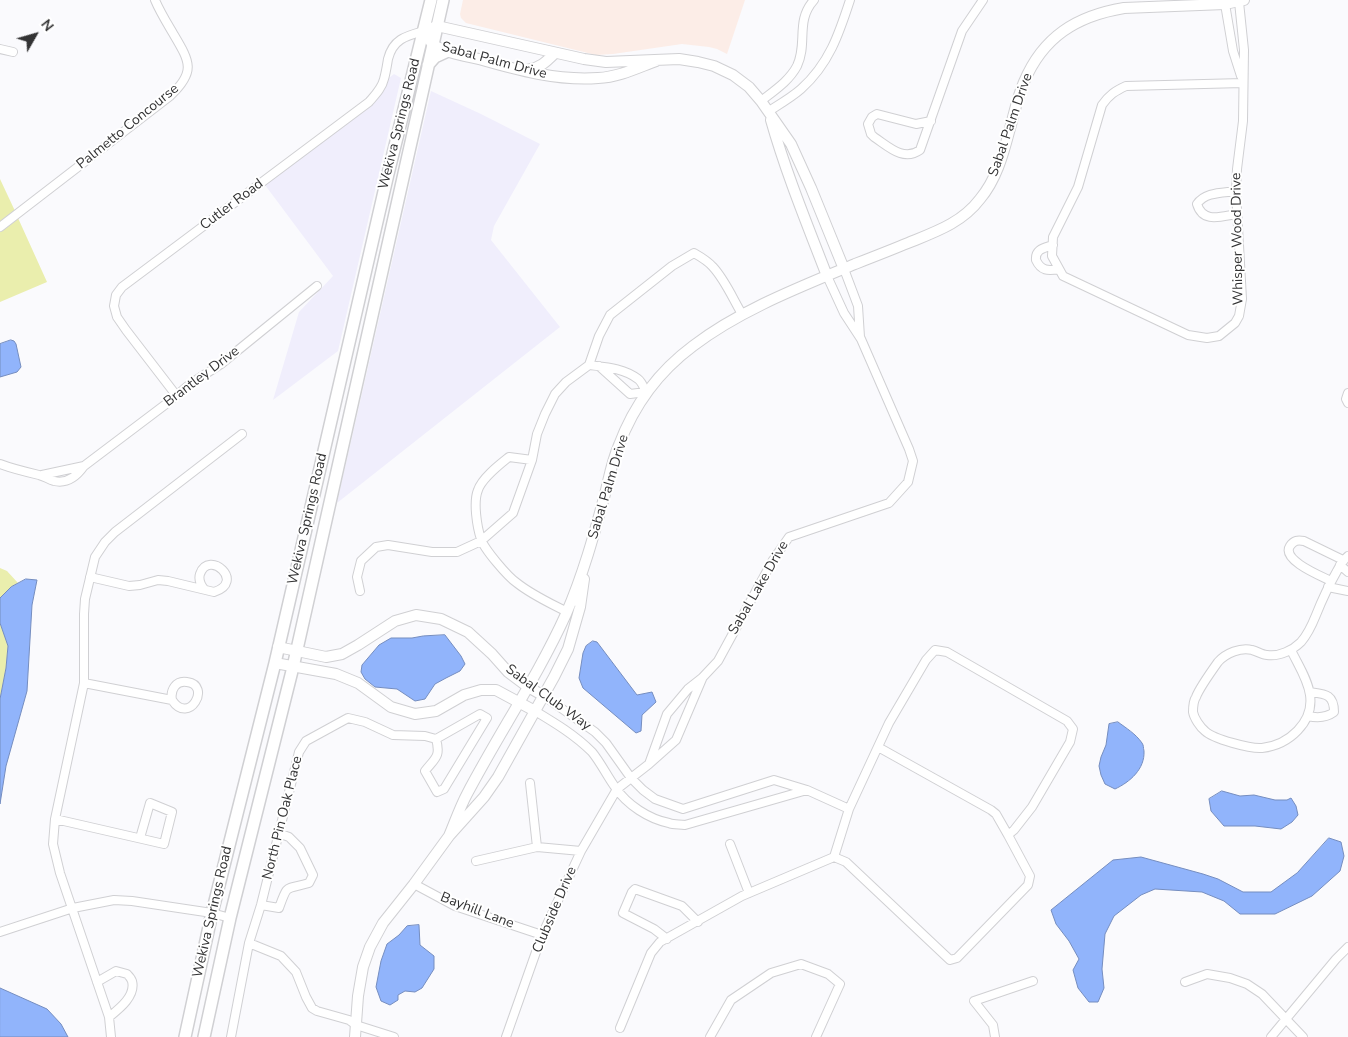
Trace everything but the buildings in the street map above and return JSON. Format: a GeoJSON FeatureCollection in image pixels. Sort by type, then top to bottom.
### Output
{"type":"FeatureCollection","features":[{"type":"Feature","properties":{"kind":"main road","name":"Wekiva Springs Road"},"geometry":{"type":"LineString","coordinates":[[185,1037],[212,913],[275,663],[430,0]]}},
{"type":"Feature","properties":{"kind":"main road","name":"Wekiva Springs Road"},"geometry":{"type":"LineString","coordinates":[[204,1037],[262,783],[293,666],[442,0]]}},
{"type":"Feature","properties":{"kind":"main road"},"geometry":{"type":"LineString","coordinates":[[428,65],[435,57],[448,51]]}},
{"type":"Feature","properties":{"kind":"main road"},"geometry":{"type":"LineString","coordinates":[[388,174],[403,177]]}},
{"type":"Feature","properties":{"kind":"main road"},"geometry":{"type":"LineString","coordinates":[[364,277],[379,280]]}},
{"type":"Feature","properties":{"kind":"street","name":"Palmetto Concourse"},"geometry":{"type":"LineString","coordinates":[[0,227],[170,96],[185,80],[188,69],[184,50],[155,0]]}},
{"type":"Feature","properties":{"kind":"street"},"geometry":{"type":"LineString","coordinates":[[761,100],[781,86],[791,76],[798,64],[801,51],[803,18],[814,0]]}},
{"type":"Feature","properties":{"kind":"street"},"geometry":{"type":"LineString","coordinates":[[769,111],[802,88],[816,72],[830,52],[839,33],[850,0]]}},
{"type":"Feature","properties":{"kind":"street"},"geometry":{"type":"LineString","coordinates":[[930,121],[916,124],[877,114],[872,117],[868,124],[871,134],[901,154],[912,155],[920,150],[962,30],[983,0]]}},
{"type":"Feature","properties":{"kind":"street","name":"Sabal Palm Drive"},"geometry":{"type":"LineString","coordinates":[[449,836],[466,796],[547,653],[567,612],[586,563],[618,446],[631,418],[649,387],[673,361],[742,314],[827,276],[945,228],[964,216],[981,199],[1002,158],[1024,80],[1046,46],[1071,26],[1090,16],[1108,10],[1225,4],[1241,1]]}},
{"type":"Feature","properties":{"kind":"street","name":"Whisper Wood Drive"},"geometry":{"type":"LineString","coordinates":[[1059,269],[1062,276],[1188,335],[1207,338],[1218,336],[1235,323],[1239,316],[1242,299],[1236,191],[1243,121],[1244,50],[1241,1]]}},
{"type":"Feature","properties":{"kind":"street","name":"Whisper Wood Drive"},"geometry":{"type":"LineString","coordinates":[[1225,4],[1233,51],[1243,83]]}},
{"type":"Feature","properties":{"kind":"street","name":"Sabal Palm Drive"},"geometry":{"type":"LineString","coordinates":[[656,61],[621,75],[578,79],[553,77],[448,51],[433,45],[424,31],[437,26],[555,53],[606,62],[679,60],[698,62],[714,66],[733,75],[749,87],[761,100],[791,144],[844,269]]}},
{"type":"Feature","properties":{"kind":"street","name":"Cutler Road"},"geometry":{"type":"LineString","coordinates":[[176,395],[117,317],[114,306],[116,295],[122,287],[369,102],[379,90],[384,79],[391,48],[406,36],[424,31]]}},
{"type":"Feature","properties":{"kind":"street"},"geometry":{"type":"LineString","coordinates":[[0,49],[13,52]]}},
{"type":"Feature","properties":{"kind":"street"},"geometry":{"type":"LineString","coordinates":[[523,70],[536,68],[545,63],[555,53]]}},
{"type":"Feature","properties":{"kind":"street"},"geometry":{"type":"LineString","coordinates":[[1052,245],[1037,251],[1036,260],[1043,269],[1059,269],[1052,256],[1053,237],[1078,186],[1102,105],[1109,95],[1126,86],[1243,83]]}},
{"type":"Feature","properties":{"kind":"street","name":"Sabal Palm Drive"},"geometry":{"type":"LineString","coordinates":[[769,111],[794,191],[827,276]]}},
{"type":"Feature","properties":{"kind":"street"},"geometry":{"type":"LineString","coordinates":[[1236,191],[1208,195],[1200,199],[1197,204],[1199,211],[1205,216],[1215,218],[1237,214]]}},
{"type":"Feature","properties":{"kind":"street"},"geometry":{"type":"LineString","coordinates":[[360,591],[357,577],[361,561],[376,546],[388,545],[432,552],[457,552],[481,541],[513,513],[532,460],[537,434],[555,394],[566,382],[588,365],[598,336],[610,315],[672,266],[694,253],[704,258],[713,266],[726,285],[742,314]]}},
{"type":"Feature","properties":{"kind":"street","name":"Sabal Lake Drive"},"geometry":{"type":"LineString","coordinates":[[844,269],[858,306],[860,340]]}},
{"type":"Feature","properties":{"kind":"street","name":"Sabal Lake Drive"},"geometry":{"type":"LineString","coordinates":[[649,764],[667,714],[688,689],[702,678],[718,661],[773,560],[789,537],[889,503],[908,482],[913,461],[909,449],[860,340],[844,314],[827,276]]}},
{"type":"Feature","properties":{"kind":"street","name":"Brantley Drive"},"geometry":{"type":"LineString","coordinates":[[2,467],[40,475],[55,481],[70,479],[78,474],[84,466],[190,384],[221,364],[317,286]]}},
{"type":"Feature","properties":{"kind":"street"},"geometry":{"type":"LineString","coordinates":[[588,365],[599,366],[608,367],[627,373],[639,380],[646,392],[630,394],[599,366]]}},
{"type":"Feature","properties":{"kind":"street"},"geometry":{"type":"LineString","coordinates":[[1348,394],[1346,399],[1348,403]]}},
{"type":"Feature","properties":{"kind":"street"},"geometry":{"type":"LineString","coordinates":[[111,1037],[109,1017],[60,873],[53,844],[55,819],[84,683],[85,599],[95,557],[105,542],[115,532],[242,434]]}},
{"type":"Feature","properties":{"kind":"street"},"geometry":{"type":"LineString","coordinates":[[532,460],[509,457],[492,470],[478,490],[476,509],[481,541],[504,571],[517,584],[567,612]]}},
{"type":"Feature","properties":{"kind":"street","name":"Brantley Drive"},"geometry":{"type":"LineString","coordinates":[[40,475],[84,466]]}},
{"type":"Feature","properties":{"kind":"street"},"geometry":{"type":"LineString","coordinates":[[67,470],[70,479]]}},
{"type":"Feature","properties":{"kind":"street"},"geometry":{"type":"LineString","coordinates":[[1348,572],[1344,560],[1304,541],[1296,540],[1288,549],[1289,555],[1294,562],[1330,584],[1348,591]]}},
{"type":"Feature","properties":{"kind":"street"},"geometry":{"type":"LineString","coordinates":[[1291,650],[1310,692],[1311,703],[1308,716],[1303,725],[1294,734],[1278,743],[1263,748],[1249,748],[1206,732],[1198,723],[1193,712],[1195,698],[1219,661],[1238,650],[1250,650],[1267,655],[1280,654],[1291,650],[1308,634],[1330,584],[1344,560]]}},
{"type":"Feature","properties":{"kind":"street","name":"Sabal Palm Drive"},"geometry":{"type":"LineString","coordinates":[[449,836],[484,797],[498,777],[568,649],[580,607],[586,563]]}},
{"type":"Feature","properties":{"kind":"street"},"geometry":{"type":"LineString","coordinates":[[90,577],[130,586],[140,586],[158,580],[204,589]]}},
{"type":"Feature","properties":{"kind":"street","name":"Sabal Club Way"},"geometry":{"type":"LineString","coordinates":[[278,647],[326,657],[342,654],[358,646],[395,621],[416,615],[441,619],[468,632],[508,672],[596,732],[631,778],[655,799],[683,809],[774,780],[807,790],[849,810]]}},
{"type":"Feature","properties":{"kind":"street"},"geometry":{"type":"LineString","coordinates":[[834,857],[849,810],[889,723],[926,660],[935,650],[947,652],[1067,721],[1073,729],[1070,742],[1032,807],[1008,835]]}},
{"type":"Feature","properties":{"kind":"street","name":"Sabal Club Way"},"geometry":{"type":"LineString","coordinates":[[275,663],[336,674],[358,683],[391,707],[415,714],[436,711],[464,695],[481,690],[496,690],[519,702],[581,742],[592,753],[617,789],[635,808],[670,824],[685,825],[807,790]]}},
{"type":"Feature","properties":{"kind":"street","name":"Sabal Lake Drive"},"geometry":{"type":"LineString","coordinates":[[617,789],[676,740],[702,678]]}},
{"type":"Feature","properties":{"kind":"street"},"geometry":{"type":"LineString","coordinates":[[84,683],[172,700]]}},
{"type":"Feature","properties":{"kind":"street"},"geometry":{"type":"LineString","coordinates":[[1308,716],[1319,718],[1334,712],[1332,698],[1327,695],[1310,692]]}},
{"type":"Feature","properties":{"kind":"street"},"geometry":{"type":"LineString","coordinates":[[480,714],[487,718],[444,789],[437,792],[424,771],[436,758],[438,745],[436,739],[480,714]]}},
{"type":"Feature","properties":{"kind":"street","name":"North Pin Oak Place"},"geometry":{"type":"LineString","coordinates":[[231,1037],[249,943],[261,905],[299,752],[306,741],[348,718],[365,722],[394,735],[424,736],[436,739]]}},
{"type":"Feature","properties":{"kind":"street"},"geometry":{"type":"LineString","coordinates":[[620,1028],[651,953],[660,942],[749,893],[834,857],[846,862],[950,960],[957,958],[1028,885],[1030,876],[996,814],[878,747]]}},
{"type":"Feature","properties":{"kind":"street"},"geometry":{"type":"LineString","coordinates":[[530,783],[537,847]]}},
{"type":"Feature","properties":{"kind":"street","name":"Clubside Drive"},"geometry":{"type":"LineString","coordinates":[[506,1037],[542,936],[581,851],[617,789]]}},
{"type":"Feature","properties":{"kind":"street"},"geometry":{"type":"LineString","coordinates":[[55,819],[164,844],[172,812],[150,804],[140,838]]}},
{"type":"Feature","properties":{"kind":"street"},"geometry":{"type":"LineString","coordinates":[[261,905],[279,908],[283,894],[290,887],[309,883],[313,875],[300,848],[289,837],[278,833]]}},
{"type":"Feature","properties":{"kind":"street"},"geometry":{"type":"LineString","coordinates":[[355,1037],[358,996],[363,967],[370,947],[383,923],[449,836]]}},
{"type":"Feature","properties":{"kind":"street"},"geometry":{"type":"LineString","coordinates":[[730,844],[749,893]]}},
{"type":"Feature","properties":{"kind":"street"},"geometry":{"type":"LineString","coordinates":[[476,860],[537,847],[581,851]]}},
{"type":"Feature","properties":{"kind":"street","name":"Bayhill Lane"},"geometry":{"type":"LineString","coordinates":[[414,884],[455,906],[542,936]]}},
{"type":"Feature","properties":{"kind":"street"},"geometry":{"type":"LineString","coordinates":[[667,939],[654,929],[623,913],[635,889],[682,906],[698,922]]}},
{"type":"Feature","properties":{"kind":"street"},"geometry":{"type":"LineString","coordinates":[[0,932],[73,908],[114,900],[212,913],[230,918]]}},
{"type":"Feature","properties":{"kind":"street"},"geometry":{"type":"LineString","coordinates":[[249,943],[281,956],[296,972],[312,1008],[394,1037]]}},
{"type":"Feature","properties":{"kind":"street"},"geometry":{"type":"LineString","coordinates":[[1271,1037],[1336,958],[1348,948]]}},
{"type":"Feature","properties":{"kind":"street"},"geometry":{"type":"LineString","coordinates":[[710,1037],[731,1000],[771,973],[802,964],[828,974],[840,984],[816,1037]]}},
{"type":"Feature","properties":{"kind":"street"},"geometry":{"type":"LineString","coordinates":[[97,982],[116,971],[128,974],[132,982],[131,994],[109,1017]]}},
{"type":"Feature","properties":{"kind":"street"},"geometry":{"type":"LineString","coordinates":[[1185,982],[1207,974],[1230,978],[1247,984],[1262,994],[1303,1037]]}},
{"type":"Feature","properties":{"kind":"street"},"geometry":{"type":"LineString","coordinates":[[995,1037],[993,1025],[974,1001],[1033,981]]}},
{"type":"Feature","properties":{"kind":"shaded area"},"geometry":{"type":"Polygon","coordinates":[[[463,0],[745,0],[727,54],[709,47],[682,44],[596,55],[466,23],[460,14],[463,0]]]}},
{"type":"Feature","properties":{"kind":"shaded area"},"geometry":{"type":"Polygon","coordinates":[[[394,74],[401,78],[338,351],[273,400],[299,312],[333,276],[265,185],[371,105],[383,92],[389,78],[394,74]]]}},
{"type":"Feature","properties":{"kind":"shaded area"},"geometry":{"type":"Polygon","coordinates":[[[431,91],[540,144],[494,226],[491,240],[560,327],[337,503],[431,91]]]}},
{"type":"Feature","properties":{"kind":"green space"},"geometry":{"type":"Polygon","coordinates":[[[0,179],[15,211],[0,222],[0,179]]]}},
{"type":"Feature","properties":{"kind":"green space"},"geometry":{"type":"Polygon","coordinates":[[[18,218],[47,282],[0,302],[0,232],[18,218]]]}},
{"type":"Feature","properties":{"kind":"green space"},"geometry":{"type":"Polygon","coordinates":[[[0,568],[7,571],[18,583],[0,598],[0,568]]]}},
{"type":"Feature","properties":{"kind":"green space"},"geometry":{"type":"Polygon","coordinates":[[[0,623],[8,646],[0,699],[0,623]]]}},
{"type":"Feature","properties":{"kind":"water"},"geometry":{"type":"Polygon","coordinates":[[[11,340],[16,344],[21,367],[17,372],[0,377],[0,344],[11,340]]]}},
{"type":"Feature","properties":{"kind":"water"},"geometry":{"type":"Polygon","coordinates":[[[26,579],[37,580],[32,605],[27,691],[6,766],[0,804],[0,699],[8,646],[0,623],[0,598],[11,587],[26,579]]]}},
{"type":"Feature","properties":{"kind":"water"},"geometry":{"type":"Polygon","coordinates":[[[445,635],[465,664],[460,671],[435,684],[425,699],[415,701],[397,689],[375,687],[365,679],[361,672],[362,665],[379,645],[391,638],[445,635]]]}},
{"type":"Feature","properties":{"kind":"water"},"geometry":{"type":"Polygon","coordinates":[[[593,641],[597,642],[637,695],[652,692],[656,702],[642,715],[641,731],[636,733],[583,688],[579,678],[583,653],[586,646],[593,641]]]}},
{"type":"Feature","properties":{"kind":"water"},"geometry":{"type":"Polygon","coordinates":[[[1118,722],[1140,740],[1143,745],[1144,758],[1136,774],[1126,783],[1115,789],[1105,784],[1099,766],[1106,745],[1109,724],[1118,722]]]}},
{"type":"Feature","properties":{"kind":"water"},"geometry":{"type":"Polygon","coordinates":[[[1222,791],[1240,796],[1254,795],[1275,800],[1291,798],[1296,806],[1298,815],[1292,822],[1281,829],[1255,826],[1224,826],[1211,811],[1209,799],[1222,791]]]}},
{"type":"Feature","properties":{"kind":"water"},"geometry":{"type":"Polygon","coordinates":[[[1329,838],[1341,842],[1344,856],[1340,871],[1312,896],[1275,914],[1240,914],[1224,901],[1202,892],[1155,889],[1141,895],[1114,916],[1105,934],[1102,969],[1104,988],[1098,1002],[1089,1002],[1078,988],[1073,970],[1079,959],[1069,941],[1056,924],[1051,910],[1113,860],[1141,857],[1218,879],[1243,892],[1271,892],[1297,873],[1329,838]]]}},
{"type":"Feature","properties":{"kind":"water"},"geometry":{"type":"Polygon","coordinates":[[[419,925],[420,945],[434,956],[434,969],[422,988],[415,992],[405,991],[398,995],[398,1000],[390,1005],[381,1001],[376,987],[381,961],[387,944],[407,926],[419,925]]]}},
{"type":"Feature","properties":{"kind":"water"},"geometry":{"type":"Polygon","coordinates":[[[0,988],[47,1009],[61,1024],[68,1037],[0,1037],[0,988]]]}}]}
